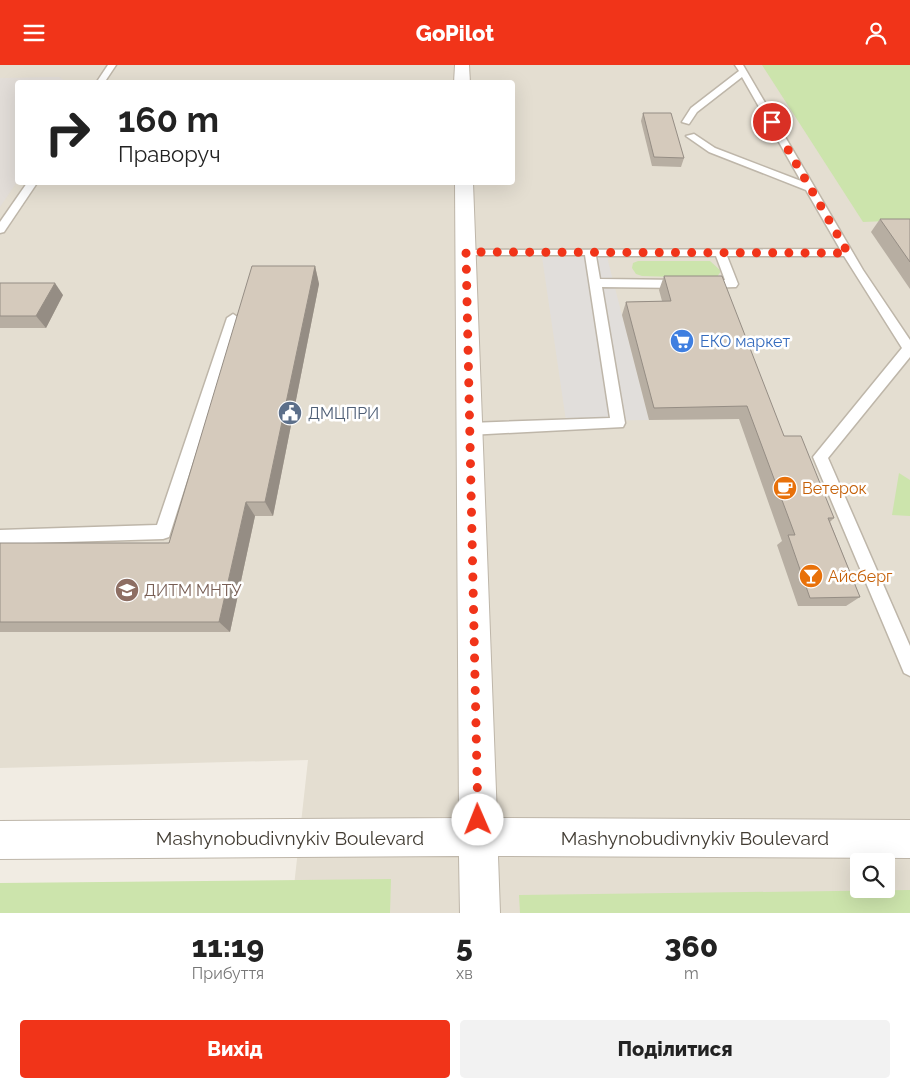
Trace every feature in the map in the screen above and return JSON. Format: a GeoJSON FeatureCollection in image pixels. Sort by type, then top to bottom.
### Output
{"type":"FeatureCollection","features":[{"type":"Feature","properties":{"kind":"street"},"geometry":{"type":"LineString","coordinates":[[462,65],[462,80]]}},
{"type":"Feature","properties":{"kind":"street"},"geometry":{"type":"LineString","coordinates":[[464,185],[480,913]]}},
{"type":"Feature","properties":{"kind":"street","name":"Mashynobudivnykiv Boulevard"},"geometry":{"type":"LineString","coordinates":[[0,840],[478,837],[910,839]]}},
{"type":"Feature","properties":{"kind":"lane"},"geometry":{"type":"LineString","coordinates":[[102,80],[112,65]]}},
{"type":"Feature","properties":{"kind":"lane"},"geometry":{"type":"LineString","coordinates":[[686,122],[694,110],[741,69],[848,253],[909,350],[820,457],[910,667]]}},
{"type":"Feature","properties":{"kind":"lane"},"geometry":{"type":"LineString","coordinates":[[691,136],[712,150],[810,189]]}},
{"type":"Feature","properties":{"kind":"lane"},"geometry":{"type":"LineString","coordinates":[[0,230],[31,185]]}},
{"type":"Feature","properties":{"kind":"lane"},"geometry":{"type":"LineString","coordinates":[[466,252],[848,253]]}},
{"type":"Feature","properties":{"kind":"lane"},"geometry":{"type":"LineString","coordinates":[[469,429],[618,423],[590,252]]}},
{"type":"Feature","properties":{"kind":"lane"},"geometry":{"type":"LineString","coordinates":[[596,283],[732,284],[720,253]]}},
{"type":"Feature","properties":{"kind":"lane"},"geometry":{"type":"LineString","coordinates":[[0,537],[163,532],[233,318]]}},
{"type":"Feature","properties":{"kind":"shaded area"},"geometry":{"type":"Polygon","coordinates":[[[0,65],[910,65],[910,913],[291,913],[308,760],[0,768],[0,65]]]}},
{"type":"Feature","properties":{"kind":"shaded area"},"geometry":{"type":"Polygon","coordinates":[[[59,77],[64,80],[15,80],[15,185],[0,207],[0,78],[59,77]]]}},
{"type":"Feature","properties":{"kind":"shaded area"},"geometry":{"type":"Polygon","coordinates":[[[542,257],[607,257],[649,420],[566,421],[542,257]]]}},
{"type":"Feature","properties":{"kind":"green space"},"geometry":{"type":"Polygon","coordinates":[[[762,65],[910,65],[910,220],[863,222],[762,65]]]}},
{"type":"Feature","properties":{"kind":"green space"},"geometry":{"type":"Polygon","coordinates":[[[638,261],[710,261],[721,271],[717,277],[712,278],[642,276],[636,274],[632,268],[633,263],[638,261]]]}},
{"type":"Feature","properties":{"kind":"green space"},"geometry":{"type":"Polygon","coordinates":[[[899,473],[910,480],[910,516],[892,515],[899,473]]]}},
{"type":"Feature","properties":{"kind":"green space"},"geometry":{"type":"Polygon","coordinates":[[[391,879],[390,913],[0,913],[0,883],[391,879]]]}},
{"type":"Feature","properties":{"kind":"green space"},"geometry":{"type":"Polygon","coordinates":[[[895,890],[910,890],[910,913],[520,913],[519,895],[850,891],[850,898],[895,898],[895,890]]]}},
{"type":"Feature","properties":{"kind":"building"},"geometry":{"type":"Polygon","coordinates":[[[643,113],[671,113],[684,158],[654,157],[643,113]]]}},
{"type":"Feature","properties":{"kind":"building"},"geometry":{"type":"Polygon","coordinates":[[[880,219],[910,219],[910,262],[880,219]]]}},
{"type":"Feature","properties":{"kind":"building"},"geometry":{"type":"Polygon","coordinates":[[[252,266],[315,266],[265,502],[246,502],[219,622],[0,622],[0,543],[169,543],[252,266]]]}},
{"type":"Feature","properties":{"kind":"building"},"geometry":{"type":"Polygon","coordinates":[[[664,276],[722,276],[784,436],[801,436],[834,518],[828,518],[860,597],[810,598],[788,535],[795,535],[747,406],[654,408],[626,302],[671,301],[664,276]]]}},
{"type":"Feature","properties":{"kind":"building"},"geometry":{"type":"Polygon","coordinates":[[[0,283],[55,283],[36,316],[0,316],[0,283]]]}},
{"type":"Feature","properties":{"kind":"place","name":"ЕКО маркет"},"geometry":{"type":"Point","coordinates":[682,341]}},
{"type":"Feature","properties":{"kind":"place","name":"ДМЦПРИ"},"geometry":{"type":"Point","coordinates":[290,413]}},
{"type":"Feature","properties":{"kind":"place","name":"Ветерок"},"geometry":{"type":"Point","coordinates":[785,488]}},
{"type":"Feature","properties":{"kind":"place","name":"Айсберг"},"geometry":{"type":"Point","coordinates":[811,576]}},
{"type":"Feature","properties":{"kind":"place","name":"ДИТМ МНТУ"},"geometry":{"type":"Point","coordinates":[127,590]}},
{"type":"Feature","properties":{"kind":"route"},"geometry":{"type":"LineString","coordinates":[[478,820],[466,252],[848,253],[772,122]]}}]}
